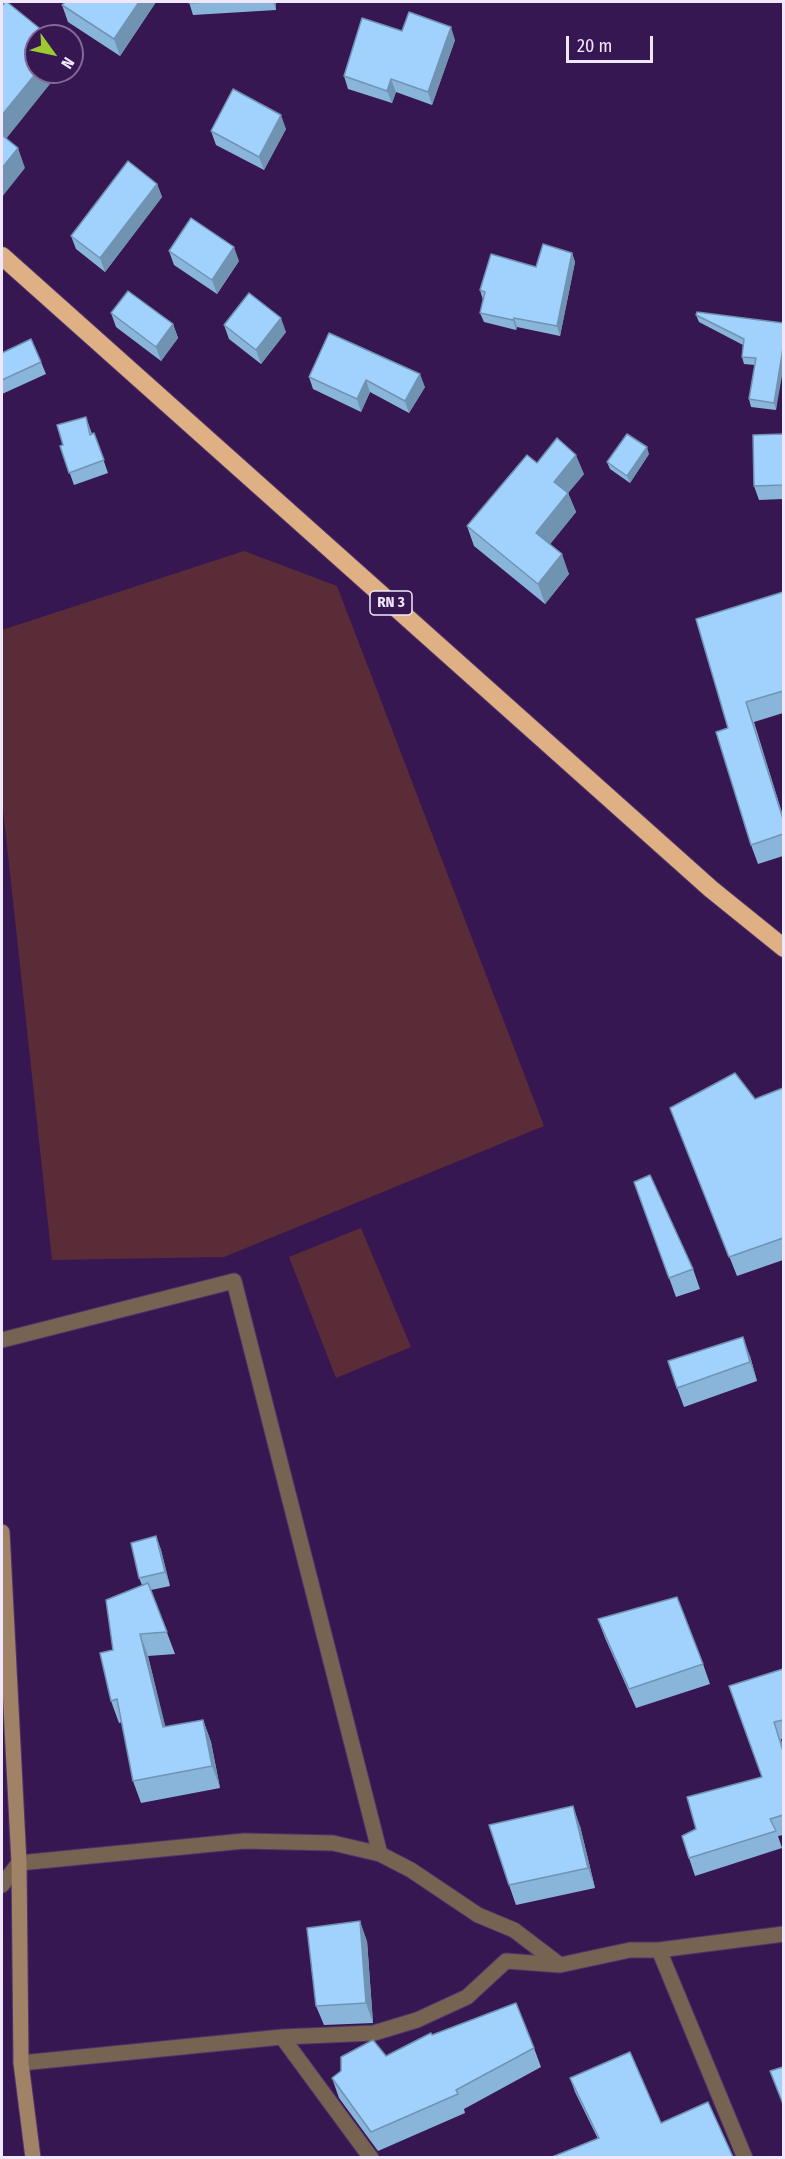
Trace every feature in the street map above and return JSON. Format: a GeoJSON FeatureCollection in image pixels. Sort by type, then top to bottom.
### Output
{"type":"FeatureCollection","features":[{"type":"Feature","properties":{"kind":"highway","name":"RN 3"},"geometry":{"type":"LineString","coordinates":[[2,256],[711,889],[783,948]]}},
{"type":"Feature","properties":{"kind":"main road"},"geometry":{"type":"LineString","coordinates":[[2,1532],[19,1863],[21,2063],[33,2157]]}},
{"type":"Feature","properties":{"kind":"street"},"geometry":{"type":"LineString","coordinates":[[2,1340],[234,1281],[380,1854]]}},
{"type":"Feature","properties":{"kind":"street"},"geometry":{"type":"LineString","coordinates":[[2,1885],[19,1863],[244,1841],[333,1843],[380,1854],[411,1870],[478,1915],[514,1930],[560,1965]]}},
{"type":"Feature","properties":{"kind":"street"},"geometry":{"type":"LineString","coordinates":[[21,2063],[282,2037],[374,2032],[417,2020],[467,1997],[507,1961],[560,1965],[630,1950],[659,1950],[783,1934]]}},
{"type":"Feature","properties":{"kind":"street"},"geometry":{"type":"LineString","coordinates":[[659,1950],[745,2157]]}},
{"type":"Feature","properties":{"kind":"street"},"geometry":{"type":"LineString","coordinates":[[282,2037],[371,2157]]}},
{"type":"Feature","properties":{"kind":"shaded area"},"geometry":{"type":"Polygon","coordinates":[[[244,551],[337,586],[544,1126],[224,1257],[52,1260],[2,800],[2,630],[244,551]]]}},
{"type":"Feature","properties":{"kind":"shaded area"},"geometry":{"type":"Polygon","coordinates":[[[361,1228],[411,1347],[336,1378],[289,1257],[361,1228]]]}},
{"type":"Feature","properties":{"kind":"building"},"geometry":{"type":"Polygon","coordinates":[[[7,2],[34,24],[24,24],[24,84],[27,84],[2,115],[2,6],[7,2]]]}},
{"type":"Feature","properties":{"kind":"building"},"geometry":{"type":"Polygon","coordinates":[[[65,2],[139,2],[114,39],[62,5],[65,2]]]}},
{"type":"Feature","properties":{"kind":"building"},"geometry":{"type":"Polygon","coordinates":[[[409,12],[451,27],[428,92],[391,79],[387,91],[344,76],[362,18],[402,31],[409,12]]]}},
{"type":"Feature","properties":{"kind":"building"},"geometry":{"type":"Polygon","coordinates":[[[233,89],[281,115],[259,157],[211,131],[233,89]]]}},
{"type":"Feature","properties":{"kind":"building"},"geometry":{"type":"Polygon","coordinates":[[[2,135],[18,148],[2,168],[2,135]]]}},
{"type":"Feature","properties":{"kind":"building"},"geometry":{"type":"Polygon","coordinates":[[[128,161],[157,184],[100,258],[71,236],[128,161]]]}},
{"type":"Feature","properties":{"kind":"building"},"geometry":{"type":"Polygon","coordinates":[[[191,218],[234,247],[212,280],[169,251],[191,218]]]}},
{"type":"Feature","properties":{"kind":"building"},"geometry":{"type":"Polygon","coordinates":[[[543,244],[572,253],[557,326],[480,313],[485,292],[480,290],[491,254],[536,267],[543,244]]]}},
{"type":"Feature","properties":{"kind":"building"},"geometry":{"type":"Polygon","coordinates":[[[128,291],[173,324],[156,347],[111,313],[128,291]]]}},
{"type":"Feature","properties":{"kind":"building"},"geometry":{"type":"Polygon","coordinates":[[[249,293],[281,318],[256,350],[224,325],[249,293]]]}},
{"type":"Feature","properties":{"kind":"building"},"geometry":{"type":"Polygon","coordinates":[[[697,312],[783,323],[783,348],[774,403],[749,399],[756,358],[742,357],[744,339],[696,315],[697,312]]]}},
{"type":"Feature","properties":{"kind":"building"},"geometry":{"type":"Polygon","coordinates":[[[329,333],[420,374],[405,401],[366,380],[357,399],[309,377],[329,333]]]}},
{"type":"Feature","properties":{"kind":"building"},"geometry":{"type":"Polygon","coordinates":[[[31,339],[41,362],[2,380],[2,353],[31,339]]]}},
{"type":"Feature","properties":{"kind":"building"},"geometry":{"type":"Polygon","coordinates":[[[86,417],[90,435],[94,433],[104,460],[69,473],[60,446],[63,445],[57,425],[86,417]]]}},
{"type":"Feature","properties":{"kind":"building"},"geometry":{"type":"Polygon","coordinates":[[[627,434],[647,447],[627,476],[607,462],[627,434]]]}},
{"type":"Feature","properties":{"kind":"building"},"geometry":{"type":"Polygon","coordinates":[[[783,434],[783,485],[754,486],[753,435],[783,434]]]}},
{"type":"Feature","properties":{"kind":"building"},"geometry":{"type":"Polygon","coordinates":[[[557,438],[576,455],[554,482],[568,493],[536,533],[562,554],[538,584],[467,526],[527,455],[537,463],[557,438]]]}},
{"type":"Feature","properties":{"kind":"building"},"geometry":{"type":"Polygon","coordinates":[[[783,592],[783,691],[746,702],[783,819],[783,834],[751,845],[716,732],[728,728],[696,619],[783,592]]]}},
{"type":"Feature","properties":{"kind":"building"},"geometry":{"type":"Polygon","coordinates":[[[735,1073],[755,1099],[783,1088],[783,1238],[729,1257],[670,1108],[735,1073]]]}},
{"type":"Feature","properties":{"kind":"building"},"geometry":{"type":"Polygon","coordinates":[[[650,1175],[693,1269],[669,1278],[634,1182],[650,1175]]]}},
{"type":"Feature","properties":{"kind":"building"},"geometry":{"type":"Polygon","coordinates":[[[743,1337],[750,1362],[677,1388],[668,1361],[743,1337]]]}},
{"type":"Feature","properties":{"kind":"building"},"geometry":{"type":"Polygon","coordinates":[[[156,1536],[165,1572],[139,1578],[131,1543],[156,1536]]]}},
{"type":"Feature","properties":{"kind":"building"},"geometry":{"type":"Polygon","coordinates":[[[148,1583],[167,1632],[140,1634],[163,1727],[203,1720],[212,1766],[133,1781],[117,1699],[111,1701],[100,1653],[113,1650],[106,1600],[148,1583]]]}},
{"type":"Feature","properties":{"kind":"building"},"geometry":{"type":"Polygon","coordinates":[[[677,1597],[703,1664],[629,1689],[598,1619],[677,1597]]]}},
{"type":"Feature","properties":{"kind":"building"},"geometry":{"type":"Polygon","coordinates":[[[783,1669],[783,1720],[774,1722],[783,1751],[783,1815],[770,1819],[776,1831],[689,1858],[682,1836],[696,1829],[687,1797],[762,1777],[729,1686],[783,1669]]]}},
{"type":"Feature","properties":{"kind":"building"},"geometry":{"type":"Polygon","coordinates":[[[573,1806],[588,1868],[509,1885],[489,1825],[573,1806]]]}},
{"type":"Feature","properties":{"kind":"building"},"geometry":{"type":"Polygon","coordinates":[[[360,1921],[366,2003],[316,2006],[307,1928],[360,1921]]]}},
{"type":"Feature","properties":{"kind":"building"},"geometry":{"type":"Polygon","coordinates":[[[516,2003],[534,2048],[456,2090],[458,2094],[371,2132],[332,2078],[341,2071],[341,2057],[373,2040],[386,2056],[431,2033],[432,2035],[516,2003]]]}},
{"type":"Feature","properties":{"kind":"building"},"geometry":{"type":"Polygon","coordinates":[[[630,2052],[661,2123],[708,2102],[733,2157],[552,2157],[599,2138],[570,2078],[630,2052]]]}},
{"type":"Feature","properties":{"kind":"building"},"geometry":{"type":"Polygon","coordinates":[[[783,2067],[783,2104],[770,2071],[783,2067]]]}}]}
